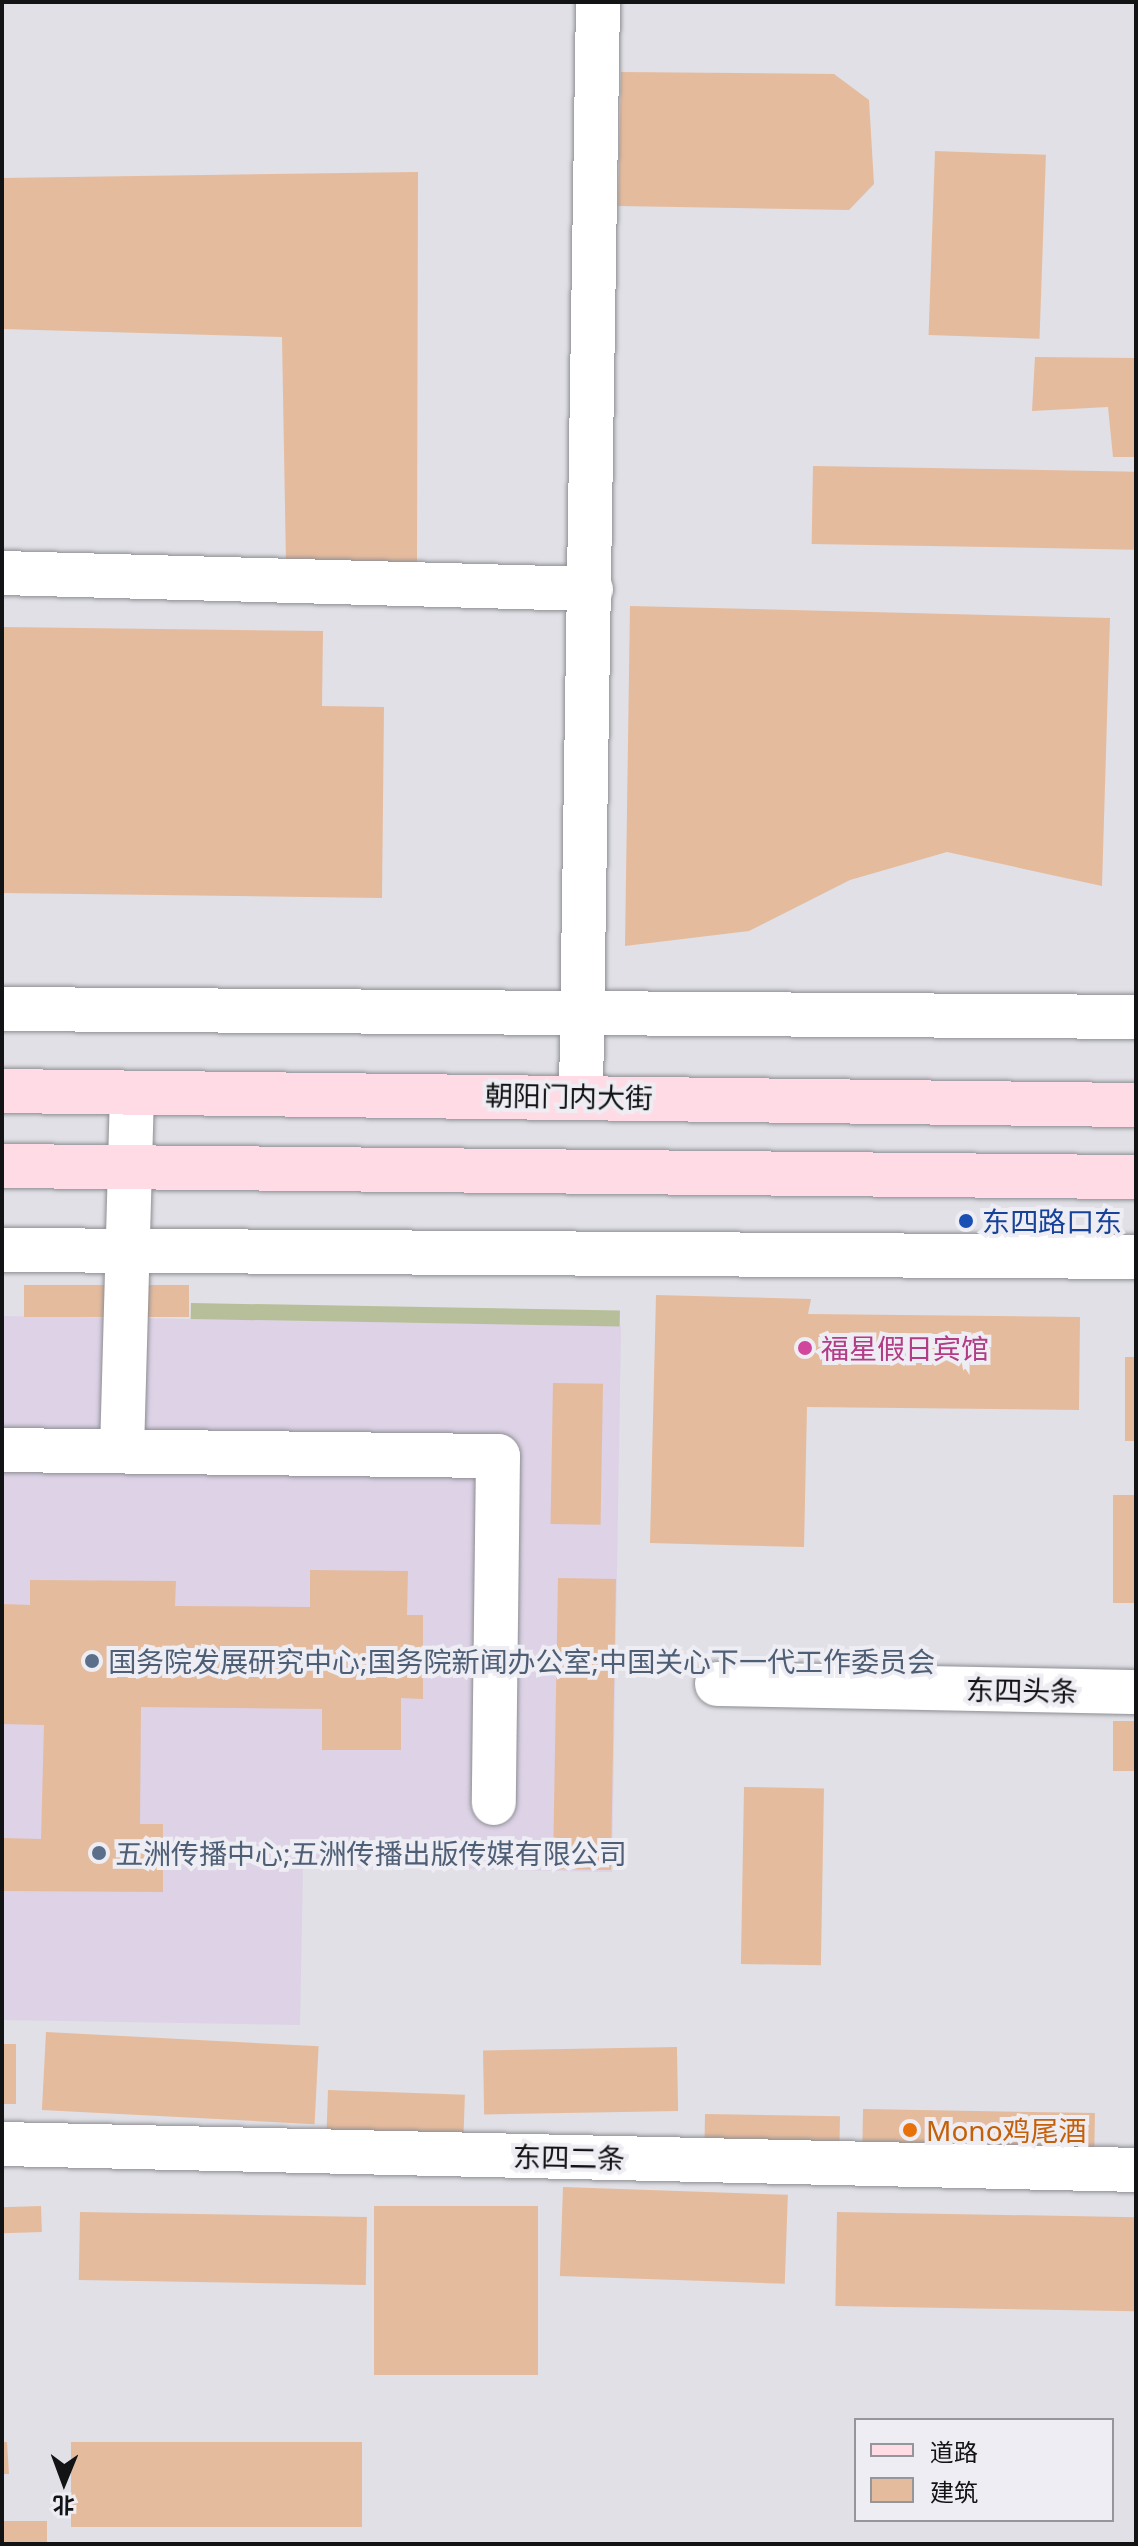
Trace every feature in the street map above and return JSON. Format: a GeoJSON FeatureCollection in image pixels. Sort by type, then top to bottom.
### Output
{"type":"FeatureCollection","features":[{"type":"Feature","properties":{"kind":"main road","name":"朝阳门内大街"},"geometry":{"type":"LineString","coordinates":[[2,1091],[581,1095],[888,1105],[1136,1105]]}},
{"type":"Feature","properties":{"kind":"main road"},"geometry":{"type":"LineString","coordinates":[[2,1166],[1136,1177]]}},
{"type":"Feature","properties":{"kind":"street"},"geometry":{"type":"LineString","coordinates":[[581,1095],[598,2]]}},
{"type":"Feature","properties":{"kind":"street"},"geometry":{"type":"LineString","coordinates":[[2,573],[591,589]]}},
{"type":"Feature","properties":{"kind":"street"},"geometry":{"type":"LineString","coordinates":[[2,1009],[1136,1017]]}},
{"type":"Feature","properties":{"kind":"street"},"geometry":{"type":"LineString","coordinates":[[122,1451],[132,1093]]}},
{"type":"Feature","properties":{"kind":"street"},"geometry":{"type":"LineString","coordinates":[[2,1250],[1136,1257]]}},
{"type":"Feature","properties":{"kind":"street"},"geometry":{"type":"LineString","coordinates":[[2,1450],[498,1456],[494,1803]]}},
{"type":"Feature","properties":{"kind":"street","name":"东四头条"},"geometry":{"type":"LineString","coordinates":[[717,1684],[1136,1692]]}},
{"type":"Feature","properties":{"kind":"street","name":"东四二条"},"geometry":{"type":"LineString","coordinates":[[2,2144],[1136,2170]]}},
{"type":"Feature","properties":{"kind":"shaded area"},"geometry":{"type":"Polygon","coordinates":[[[2,1316],[621,1326],[612,1872],[303,1866],[300,2025],[2,2020],[2,1316]]]}},
{"type":"Feature","properties":{"kind":"green space"},"geometry":{"type":"Polygon","coordinates":[[[191,1303],[620,1310],[620,1326],[191,1319],[191,1303]]]}},
{"type":"Feature","properties":{"kind":"building"},"geometry":{"type":"Polygon","coordinates":[[[621,72],[834,74],[869,100],[874,184],[849,210],[618,206],[621,72]]]}},
{"type":"Feature","properties":{"kind":"building"},"geometry":{"type":"Polygon","coordinates":[[[935,151],[1046,155],[1040,339],[929,335],[935,151]]]}},
{"type":"Feature","properties":{"kind":"building"},"geometry":{"type":"Polygon","coordinates":[[[418,172],[417,562],[286,564],[282,337],[2,329],[2,178],[418,172]]]}},
{"type":"Feature","properties":{"kind":"building"},"geometry":{"type":"Polygon","coordinates":[[[1035,357],[1136,358],[1136,457],[1113,457],[1108,407],[1032,411],[1035,357]]]}},
{"type":"Feature","properties":{"kind":"building"},"geometry":{"type":"Polygon","coordinates":[[[813,466],[1136,472],[1135,550],[812,544],[813,466]]]}},
{"type":"Feature","properties":{"kind":"building"},"geometry":{"type":"Polygon","coordinates":[[[630,606],[1110,618],[1102,886],[947,852],[850,880],[749,931],[625,946],[630,606]]]}},
{"type":"Feature","properties":{"kind":"building"},"geometry":{"type":"Polygon","coordinates":[[[2,627],[323,631],[322,706],[384,707],[382,898],[2,893],[2,627]]]}},
{"type":"Feature","properties":{"kind":"building"},"geometry":{"type":"Polygon","coordinates":[[[24,1285],[189,1285],[189,1317],[24,1317],[24,1285]]]}},
{"type":"Feature","properties":{"kind":"building"},"geometry":{"type":"Polygon","coordinates":[[[656,1295],[811,1299],[808,1314],[1080,1317],[1079,1410],[807,1407],[804,1547],[650,1543],[656,1295]]]}},
{"type":"Feature","properties":{"kind":"building"},"geometry":{"type":"Polygon","coordinates":[[[1125,1357],[1136,1357],[1136,1441],[1125,1441],[1125,1357]]]}},
{"type":"Feature","properties":{"kind":"building"},"geometry":{"type":"Polygon","coordinates":[[[553,1383],[603,1384],[601,1525],[551,1524],[553,1383]]]}},
{"type":"Feature","properties":{"kind":"building"},"geometry":{"type":"Polygon","coordinates":[[[1113,1495],[1136,1495],[1136,1603],[1113,1603],[1113,1495]]]}},
{"type":"Feature","properties":{"kind":"building"},"geometry":{"type":"Polygon","coordinates":[[[310,1570],[408,1571],[407,1615],[423,1615],[423,1699],[401,1698],[401,1750],[322,1750],[322,1709],[141,1707],[140,1824],[163,1824],[163,1892],[2,1891],[2,1838],[41,1839],[44,1725],[2,1724],[2,1604],[30,1605],[30,1580],[176,1581],[175,1606],[310,1607],[310,1570]]]}},
{"type":"Feature","properties":{"kind":"building"},"geometry":{"type":"Polygon","coordinates":[[[558,1578],[616,1579],[611,1870],[553,1869],[558,1578]]]}},
{"type":"Feature","properties":{"kind":"building"},"geometry":{"type":"Polygon","coordinates":[[[1113,1721],[1136,1721],[1136,1771],[1113,1771],[1113,1721]]]}},
{"type":"Feature","properties":{"kind":"building"},"geometry":{"type":"Polygon","coordinates":[[[744,1787],[824,1788],[821,1965],[741,1964],[744,1787]]]}},
{"type":"Feature","properties":{"kind":"building"},"geometry":{"type":"Polygon","coordinates":[[[46,2032],[319,2046],[315,2124],[42,2110],[46,2032]]]}},
{"type":"Feature","properties":{"kind":"building"},"geometry":{"type":"Polygon","coordinates":[[[2,2044],[16,2044],[16,2104],[2,2104],[2,2044]]]}},
{"type":"Feature","properties":{"kind":"building"},"geometry":{"type":"Polygon","coordinates":[[[677,2047],[678,2111],[484,2114],[483,2050],[677,2047]]]}},
{"type":"Feature","properties":{"kind":"building"},"geometry":{"type":"Polygon","coordinates":[[[328,2090],[465,2095],[463,2143],[326,2138],[328,2090]]]}},
{"type":"Feature","properties":{"kind":"building"},"geometry":{"type":"Polygon","coordinates":[[[863,2109],[1095,2113],[1094,2154],[862,2150],[863,2109]]]}},
{"type":"Feature","properties":{"kind":"building"},"geometry":{"type":"Polygon","coordinates":[[[705,2114],[840,2116],[839,2146],[704,2144],[705,2114]]]}},
{"type":"Feature","properties":{"kind":"building"},"geometry":{"type":"Polygon","coordinates":[[[563,2187],[788,2195],[785,2284],[560,2276],[563,2187]]]}},
{"type":"Feature","properties":{"kind":"building"},"geometry":{"type":"Polygon","coordinates":[[[41,2206],[42,2232],[3,2233],[2,2207],[41,2206]]]}},
{"type":"Feature","properties":{"kind":"building"},"geometry":{"type":"Polygon","coordinates":[[[374,2206],[538,2206],[538,2375],[374,2375],[374,2206]]]}},
{"type":"Feature","properties":{"kind":"building"},"geometry":{"type":"Polygon","coordinates":[[[80,2212],[367,2217],[366,2285],[79,2280],[80,2212]]]}},
{"type":"Feature","properties":{"kind":"building"},"geometry":{"type":"Polygon","coordinates":[[[837,2212],[1136,2217],[1134,2311],[835,2306],[837,2212]]]}},
{"type":"Feature","properties":{"kind":"building"},"geometry":{"type":"Polygon","coordinates":[[[2,2442],[7,2442],[9,2474],[2,2474],[2,2442]]]}},
{"type":"Feature","properties":{"kind":"building"},"geometry":{"type":"Polygon","coordinates":[[[71,2442],[362,2442],[362,2527],[71,2527],[71,2442]]]}},
{"type":"Feature","properties":{"kind":"building"},"geometry":{"type":"Polygon","coordinates":[[[2,2521],[47,2521],[47,2544],[2,2544],[2,2521]]]}},
{"type":"Feature","properties":{"kind":"place","name":"东四路口东"},"geometry":{"type":"Point","coordinates":[966,1221]}},
{"type":"Feature","properties":{"kind":"place","name":"福星假日宾馆"},"geometry":{"type":"Point","coordinates":[805,1348]}},
{"type":"Feature","properties":{"kind":"place","name":"国务院发展研究中心;国务院新闻办公室;中国关心下一代工作委员会"},"geometry":{"type":"Point","coordinates":[92,1661]}},
{"type":"Feature","properties":{"kind":"place","name":"五洲传播中心;五洲传播出版传媒有限公司"},"geometry":{"type":"Point","coordinates":[99,1853]}},
{"type":"Feature","properties":{"kind":"place","name":"Mono鸡尾酒"},"geometry":{"type":"Point","coordinates":[910,2130]}}]}
